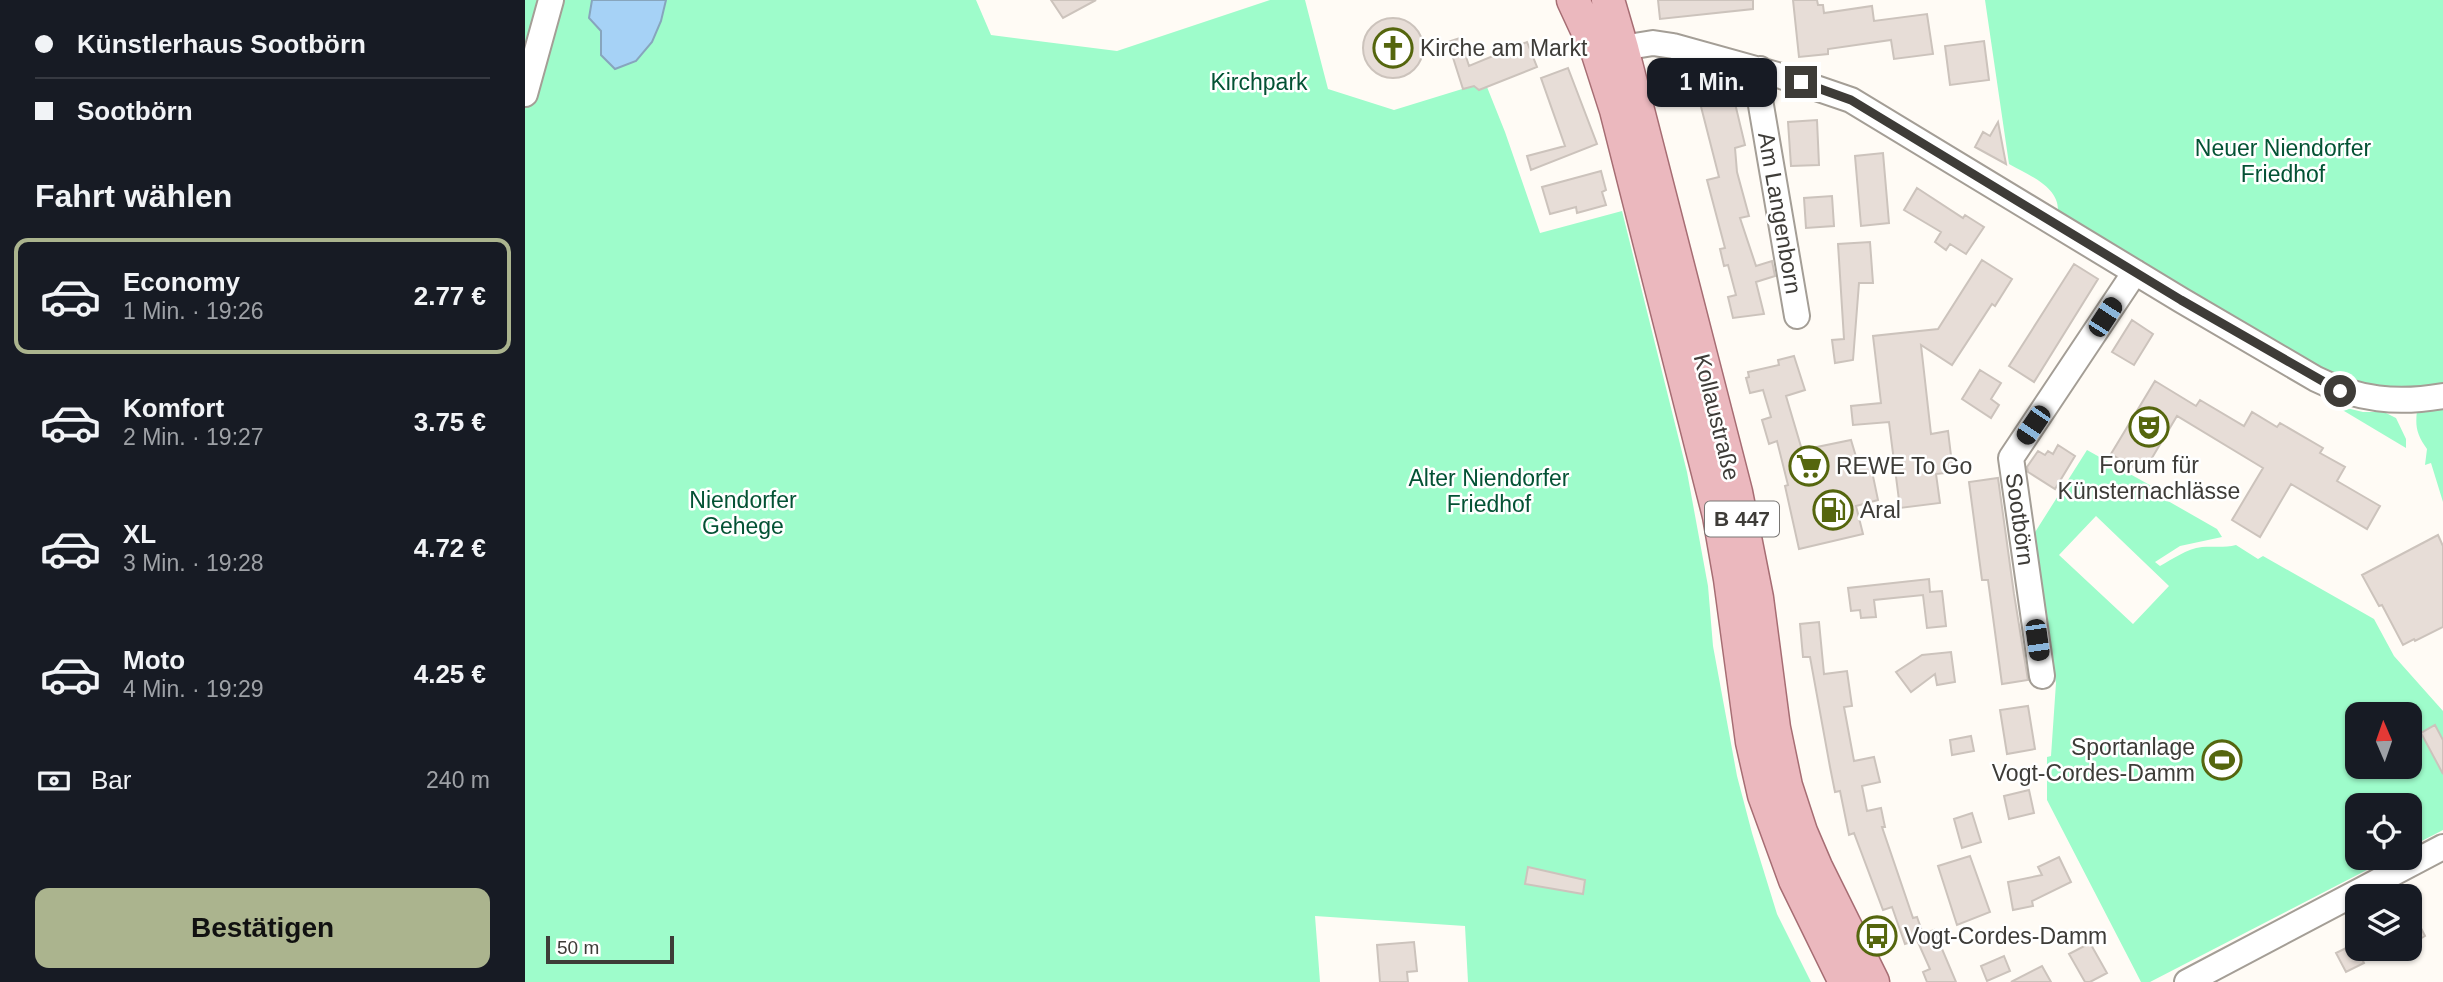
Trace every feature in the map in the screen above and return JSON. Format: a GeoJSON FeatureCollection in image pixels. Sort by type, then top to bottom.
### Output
{"type":"FeatureCollection","features":[{"type":"Feature","properties":{"kind":"main road","name":"Kollaustraße"},"geometry":{"type":"LineString","coordinates":[[1573,0],[1606,78],[1719,516],[1752,742],[1764,796],[1795,880],[1845,982]]}},
{"type":"Feature","properties":{"kind":"main road","name":"B 447"},"geometry":{"type":"LineString","coordinates":[[1608,0],[1622,48]]}},
{"type":"Feature","properties":{"kind":"main road","name":"Kollaustraße"},"geometry":{"type":"LineString","coordinates":[[1622,48],[1737,492],[1757,598],[1774,728],[1786,786],[1816,867],[1873,982]]}},
{"type":"Feature","properties":{"kind":"street"},"geometry":{"type":"LineString","coordinates":[[525,93],[551,0]]}},
{"type":"Feature","properties":{"kind":"street"},"geometry":{"type":"LineString","coordinates":[[1622,48],[1653,43],[1666,44],[1760,69],[1851,100],[2271,353],[2340,391],[2385,401],[2443,396]]}},
{"type":"Feature","properties":{"kind":"street","name":"Am Langenborn"},"geometry":{"type":"LineString","coordinates":[[1760,69],[1758,82],[1797,316]]}},
{"type":"Feature","properties":{"kind":"street","name":"Sootbörn"},"geometry":{"type":"LineString","coordinates":[[2042,676],[2011,458],[2135,272]]}},
{"type":"Feature","properties":{"kind":"street"},"geometry":{"type":"LineString","coordinates":[[2187,982],[2443,847]]}},
{"type":"Feature","properties":{"kind":"green space"},"geometry":{"type":"Polygon","coordinates":[[[525,0],[592,0],[589,17],[601,31],[601,55],[661,21],[666,0],[976,0],[991,35],[1117,51],[1270,0],[1305,0],[1328,89],[1394,110],[1485,82],[1540,233],[1622,211],[1687,472],[1708,586],[1713,646],[1737,776],[1777,914],[1811,982],[1468,982],[1465,926],[1315,916],[1320,982],[525,982],[525,0]]]}},
{"type":"Feature","properties":{"kind":"green space","name":"Neuer Niendorfer Friedhof"},"geometry":{"type":"Polygon","coordinates":[[[1985,0],[2443,0],[2443,383],[2408,388],[2370,387],[2322,372],[2058,211],[2057,202],[2048,188],[2009,164],[1985,0]]]}},
{"type":"Feature","properties":{"kind":"green space"},"geometry":{"type":"Polygon","coordinates":[[[2443,402],[2443,502],[2431,463],[2425,465],[2427,449],[2419,435],[2416,422],[2417,411],[2443,402]]]}},
{"type":"Feature","properties":{"kind":"green space"},"geometry":{"type":"Polygon","coordinates":[[[2334,405],[2363,412],[2384,412],[2396,418],[2406,439],[2406,448],[2334,405]]]}},
{"type":"Feature","properties":{"kind":"green space","name":"Sportanlage Vogt-Cordes-Damm"},"geometry":{"type":"Polygon","coordinates":[[[2087,450],[2164,493],[2168,501],[2217,529],[2222,537],[2180,546],[2155,562],[2160,566],[2196,548],[2236,545],[2258,559],[2263,556],[2374,619],[2394,656],[2443,711],[2443,830],[2422,841],[2422,793],[2345,793],[2345,870],[2367,870],[2150,982],[2141,982],[2047,800],[2047,757],[2051,756],[2056,683],[2032,537],[2087,450]],[[2096,516],[2059,555],[2133,624],[2169,586],[2096,516]]]}},
{"type":"Feature","properties":{"kind":"water"},"geometry":{"type":"Polygon","coordinates":[[[592,0],[666,0],[652,42],[636,61],[615,69],[601,55],[601,31],[589,18],[592,0]]]}},
{"type":"Feature","properties":{"kind":"building"},"geometry":{"type":"Polygon","coordinates":[[[1051,0],[1096,0],[1063,18],[1051,0]]]}},
{"type":"Feature","properties":{"kind":"building"},"geometry":{"type":"Polygon","coordinates":[[[1658,0],[1753,0],[1753,9],[1660,19],[1658,0]]]}},
{"type":"Feature","properties":{"kind":"building"},"geometry":{"type":"Polygon","coordinates":[[[1793,0],[1817,0],[1818,5],[1823,5],[1824,13],[1872,6],[1874,21],[1927,14],[1933,54],[1894,59],[1891,40],[1828,49],[1828,54],[1799,57],[1793,0]]]}},
{"type":"Feature","properties":{"kind":"building","name":"Kirche am Markt"},"geometry":{"type":"Polygon","coordinates":[[[1393,18],[1410,23],[1418,31],[1423,48],[1418,65],[1410,73],[1393,78],[1376,73],[1368,65],[1363,48],[1368,31],[1376,23],[1393,18]]]}},
{"type":"Feature","properties":{"kind":"building"},"geometry":{"type":"Polygon","coordinates":[[[1460,38],[1469,66],[1527,42],[1537,67],[1479,90],[1474,86],[1463,89],[1448,42],[1460,38]]]}},
{"type":"Feature","properties":{"kind":"building"},"geometry":{"type":"Polygon","coordinates":[[[1984,41],[1989,80],[1950,85],[1945,46],[1984,41]]]}},
{"type":"Feature","properties":{"kind":"building"},"geometry":{"type":"Polygon","coordinates":[[[1568,68],[1597,144],[1531,170],[1527,156],[1565,146],[1541,78],[1568,68]]]}},
{"type":"Feature","properties":{"kind":"building"},"geometry":{"type":"Polygon","coordinates":[[[1724,85],[1727,97],[1733,95],[1745,145],[1735,148],[1737,172],[1749,216],[1740,218],[1756,266],[1772,261],[1775,276],[1756,282],[1764,314],[1733,318],[1728,297],[1736,295],[1728,265],[1724,266],[1720,249],[1725,248],[1707,180],[1719,177],[1697,91],[1724,85]]]}},
{"type":"Feature","properties":{"kind":"building"},"geometry":{"type":"Polygon","coordinates":[[[1817,120],[1819,165],[1791,166],[1788,122],[1817,120]]]}},
{"type":"Feature","properties":{"kind":"building"},"geometry":{"type":"Polygon","coordinates":[[[1998,122],[2006,164],[1975,147],[1983,132],[1990,136],[1998,122]]]}},
{"type":"Feature","properties":{"kind":"building"},"geometry":{"type":"Polygon","coordinates":[[[1883,153],[1889,223],[1861,226],[1855,156],[1883,153]]]}},
{"type":"Feature","properties":{"kind":"building"},"geometry":{"type":"Polygon","coordinates":[[[1601,171],[1606,190],[1602,192],[1606,205],[1577,213],[1576,207],[1550,214],[1542,187],[1601,171]]]}},
{"type":"Feature","properties":{"kind":"building"},"geometry":{"type":"Polygon","coordinates":[[[1917,188],[1963,218],[1965,215],[1984,227],[1966,254],[1950,244],[1946,250],[1935,242],[1941,232],[1904,210],[1917,188]]]}},
{"type":"Feature","properties":{"kind":"building"},"geometry":{"type":"Polygon","coordinates":[[[1832,196],[1834,226],[1806,228],[1804,198],[1832,196]]]}},
{"type":"Feature","properties":{"kind":"building"},"geometry":{"type":"Polygon","coordinates":[[[1870,242],[1873,283],[1859,283],[1853,360],[1835,363],[1832,340],[1844,339],[1838,244],[1870,242]]]}},
{"type":"Feature","properties":{"kind":"building"},"geometry":{"type":"Polygon","coordinates":[[[1982,260],[2012,279],[1995,306],[1992,304],[1952,365],[1921,345],[1931,434],[1948,431],[1953,472],[1936,474],[1940,503],[1900,508],[1889,422],[1853,425],[1851,406],[1881,403],[1873,336],[1938,329],[1982,260]]]}},
{"type":"Feature","properties":{"kind":"building"},"geometry":{"type":"Polygon","coordinates":[[[2074,264],[2098,279],[2034,382],[2009,366],[2074,264]]]}},
{"type":"Feature","properties":{"kind":"building"},"geometry":{"type":"Polygon","coordinates":[[[2132,320],[2153,334],[2134,365],[2112,352],[2132,320]]]}},
{"type":"Feature","properties":{"kind":"building"},"geometry":{"type":"Polygon","coordinates":[[[1794,356],[1805,390],[1786,396],[1802,450],[1851,440],[1857,460],[1869,457],[1878,500],[1856,506],[1863,534],[1799,549],[1777,441],[1769,444],[1762,420],[1771,417],[1763,390],[1750,393],[1746,378],[1749,377],[1748,372],[1779,365],[1778,360],[1794,356]]]}},
{"type":"Feature","properties":{"kind":"building"},"geometry":{"type":"Polygon","coordinates":[[[1980,370],[2001,383],[1991,399],[1999,405],[1991,418],[1962,399],[1980,370]]]}},
{"type":"Feature","properties":{"kind":"building"},"geometry":{"type":"Polygon","coordinates":[[[2155,381],[2196,406],[2200,400],[2244,426],[2252,412],[2277,427],[2280,423],[2323,448],[2320,453],[2345,467],[2337,481],[2380,506],[2367,529],[2291,484],[2260,537],[2232,520],[2263,468],[2177,416],[2143,473],[2111,454],[2155,381]]]}},
{"type":"Feature","properties":{"kind":"building"},"geometry":{"type":"Polygon","coordinates":[[[2058,445],[2075,456],[2055,489],[2028,472],[2027,467],[2038,451],[2045,455],[2048,451],[2053,454],[2058,445]]]}},
{"type":"Feature","properties":{"kind":"building"},"geometry":{"type":"Polygon","coordinates":[[[1998,478],[2028,680],[2002,684],[1988,580],[1982,580],[1969,482],[1998,478]]]}},
{"type":"Feature","properties":{"kind":"building"},"geometry":{"type":"Polygon","coordinates":[[[2438,535],[2443,546],[2443,627],[2403,645],[2362,575],[2438,535]]]}},
{"type":"Feature","properties":{"kind":"building"},"geometry":{"type":"Polygon","coordinates":[[[1929,579],[1930,592],[1942,591],[1946,626],[1927,628],[1923,595],[1874,600],[1876,617],[1861,618],[1860,610],[1851,611],[1848,588],[1929,579]]]}},
{"type":"Feature","properties":{"kind":"building"},"geometry":{"type":"Polygon","coordinates":[[[1819,622],[1824,674],[1847,671],[1852,706],[1844,707],[1854,761],[1874,757],[1880,782],[1862,786],[1867,811],[1881,808],[1885,827],[1882,827],[1913,918],[1917,917],[1923,934],[1934,930],[1956,982],[1927,982],[1923,972],[1930,969],[1917,940],[1905,944],[1892,907],[1883,910],[1854,833],[1849,835],[1840,791],[1835,792],[1810,657],[1803,657],[1800,624],[1819,622]]]}},
{"type":"Feature","properties":{"kind":"building"},"geometry":{"type":"Polygon","coordinates":[[[1951,652],[1955,682],[1937,685],[1935,674],[1911,692],[1896,672],[1922,655],[1951,652]]]}},
{"type":"Feature","properties":{"kind":"building"},"geometry":{"type":"Polygon","coordinates":[[[2028,706],[2035,749],[2007,754],[2000,710],[2028,706]]]}},
{"type":"Feature","properties":{"kind":"building"},"geometry":{"type":"Polygon","coordinates":[[[2435,725],[2443,740],[2443,774],[2422,735],[2435,725]]]}},
{"type":"Feature","properties":{"kind":"building"},"geometry":{"type":"Polygon","coordinates":[[[1971,736],[1974,751],[1952,755],[1950,740],[1971,736]]]}},
{"type":"Feature","properties":{"kind":"building"},"geometry":{"type":"Polygon","coordinates":[[[2029,790],[2034,813],[2009,819],[2004,796],[2029,790]]]}},
{"type":"Feature","properties":{"kind":"building"},"geometry":{"type":"Polygon","coordinates":[[[1972,813],[1981,842],[1962,848],[1954,819],[1972,813]]]}},
{"type":"Feature","properties":{"kind":"building"},"geometry":{"type":"Polygon","coordinates":[[[1970,856],[1990,912],[1957,925],[1938,866],[1970,856]]]}},
{"type":"Feature","properties":{"kind":"building"},"geometry":{"type":"Polygon","coordinates":[[[2059,857],[2071,882],[2032,901],[2033,906],[2013,910],[2008,882],[2042,875],[2038,867],[2059,857]]]}},
{"type":"Feature","properties":{"kind":"building"},"geometry":{"type":"Polygon","coordinates":[[[1528,867],[1585,880],[1583,894],[1525,884],[1528,867]]]}},
{"type":"Feature","properties":{"kind":"building"},"geometry":{"type":"Polygon","coordinates":[[[1414,942],[1417,971],[1407,972],[1408,982],[1380,982],[1377,945],[1414,942]]]}},
{"type":"Feature","properties":{"kind":"building"},"geometry":{"type":"Polygon","coordinates":[[[2090,943],[2107,973],[2085,982],[2069,954],[2090,943]]]}},
{"type":"Feature","properties":{"kind":"building"},"geometry":{"type":"Polygon","coordinates":[[[2345,948],[2345,961],[2364,963],[2346,972],[2336,953],[2345,948]]]}},
{"type":"Feature","properties":{"kind":"building"},"geometry":{"type":"Polygon","coordinates":[[[2004,956],[2010,971],[1987,981],[1981,966],[2004,956]]]}},
{"type":"Feature","properties":{"kind":"building"},"geometry":{"type":"Polygon","coordinates":[[[2042,966],[2051,982],[2011,982],[2042,966]]]}},
{"type":"Feature","properties":{"kind":"place","name":"Kirche am Markt"},"geometry":{"type":"Point","coordinates":[1393,48]}},
{"type":"Feature","properties":{"kind":"place","name":"Forum für Künsternachlässe"},"geometry":{"type":"Point","coordinates":[2149,427]}},
{"type":"Feature","properties":{"kind":"place","name":"REWE To Go"},"geometry":{"type":"Point","coordinates":[1809,466]}},
{"type":"Feature","properties":{"kind":"place","name":"Aral"},"geometry":{"type":"Point","coordinates":[1833,510]}},
{"type":"Feature","properties":{"kind":"place","name":"Sportanlage Vogt-Cordes-Damm"},"geometry":{"type":"Point","coordinates":[2222,760]}},
{"type":"Feature","properties":{"kind":"place","name":"Vogt-Cordes-Damm"},"geometry":{"type":"Point","coordinates":[1877,936]}},
{"type":"Feature","properties":{"kind":"route"},"geometry":{"type":"LineString","coordinates":[[1801,82],[1851,100],[2181,300],[2340,391]]}},
{"type":"Feature","properties":{"kind":"park label","name":"Kirchpark"},"geometry":{"type":"Point","coordinates":[1259,82]}},
{"type":"Feature","properties":{"kind":"park label","name":"Alter Niendorfer Friedhof"},"geometry":{"type":"Point","coordinates":[1489,491]}},
{"type":"Feature","properties":{"kind":"park label","name":"Niendorfer Gehege"},"geometry":{"type":"Point","coordinates":[743,513]}}]}
